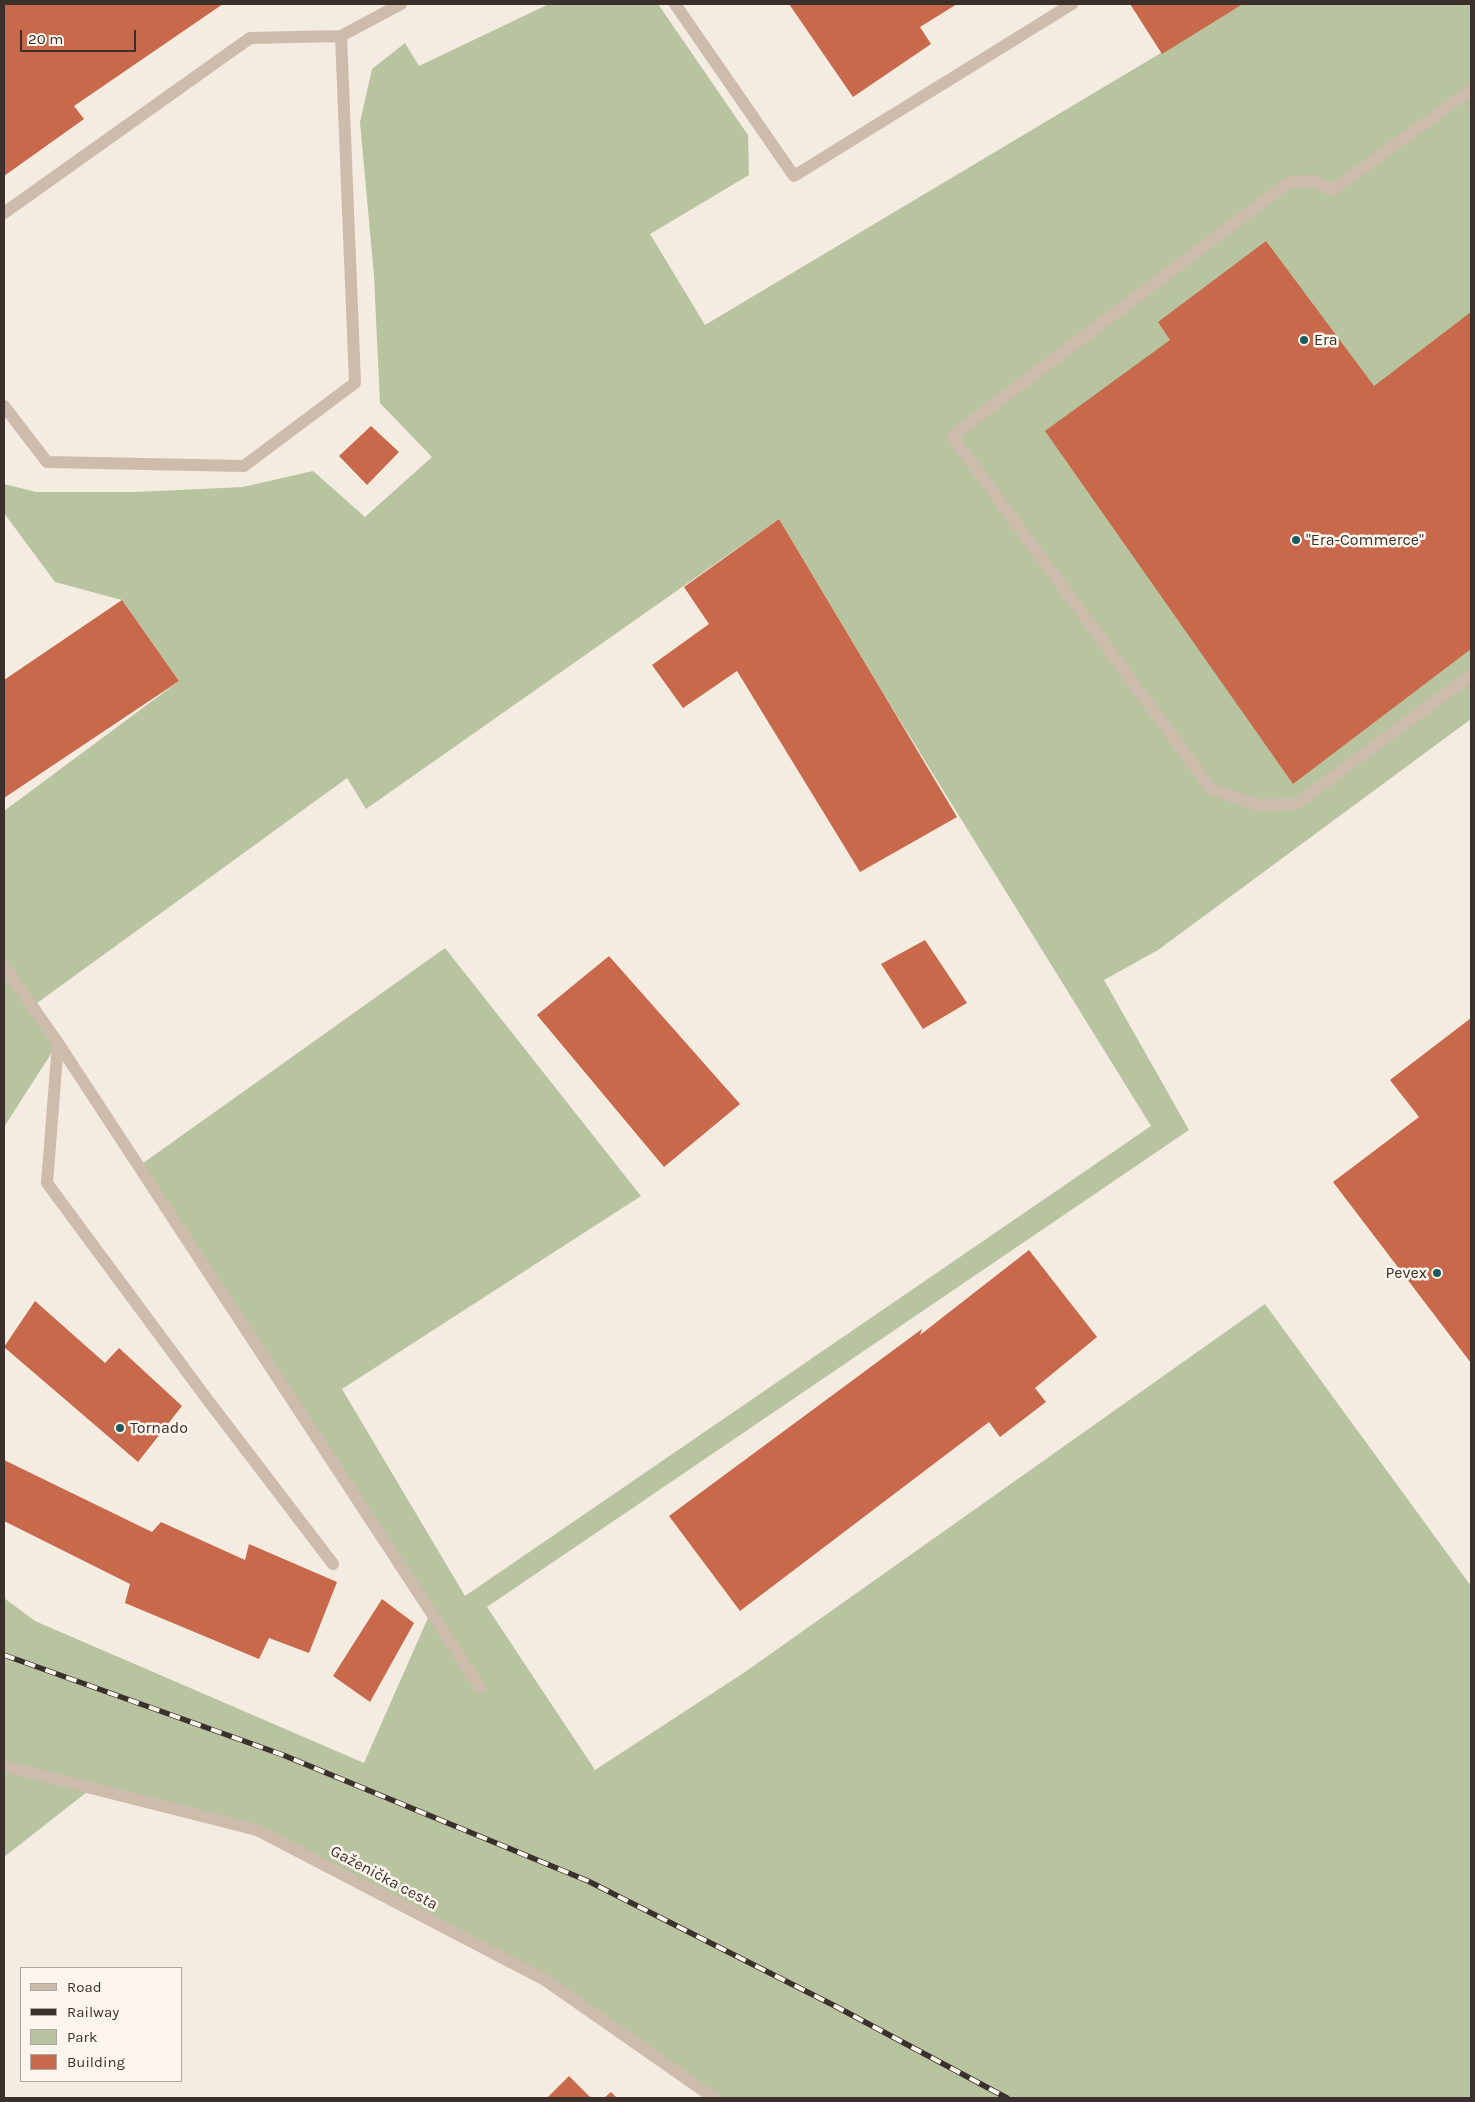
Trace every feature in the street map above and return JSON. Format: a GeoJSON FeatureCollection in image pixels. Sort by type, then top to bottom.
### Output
{"type":"FeatureCollection","features":[{"type":"Feature","properties":{"kind":"street"},"geometry":{"type":"LineString","coordinates":[[4,213],[250,38],[341,36],[401,4]]}},
{"type":"Feature","properties":{"kind":"street"},"geometry":{"type":"LineString","coordinates":[[675,4],[794,176],[1072,4]]}},
{"type":"Feature","properties":{"kind":"street"},"geometry":{"type":"LineString","coordinates":[[4,406],[47,462],[244,466],[355,383],[341,36]]}},
{"type":"Feature","properties":{"kind":"street"},"geometry":{"type":"LineString","coordinates":[[1471,90],[1332,190],[1313,181],[1288,183],[952,436],[1211,789],[1258,804],[1296,804],[1471,675]]}},
{"type":"Feature","properties":{"kind":"street"},"geometry":{"type":"LineString","coordinates":[[4,966],[58,1043],[480,1687]]}},
{"type":"Feature","properties":{"kind":"street"},"geometry":{"type":"LineString","coordinates":[[58,1043],[47,1183],[207,1399],[334,1564]]}},
{"type":"Feature","properties":{"kind":"street","name":"Gaženička cesta"},"geometry":{"type":"LineString","coordinates":[[4,1766],[257,1830],[545,1980],[714,2098]]}},
{"type":"Feature","properties":{"kind":"green space"},"geometry":{"type":"Polygon","coordinates":[[[549,4],[658,4],[748,135],[749,175],[650,234],[705,325],[1243,4],[1471,4],[1471,719],[1158,950],[1104,980],[1189,1130],[487,1607],[595,1770],[745,1672],[1265,1304],[1471,1586],[1471,2098],[714,2098],[545,1980],[257,1830],[92,1788],[4,1857],[4,1598],[35,1621],[364,1763],[431,1611],[139,1166],[445,948],[641,1196],[342,1389],[465,1596],[1151,1126],[883,693],[779,519],[366,809],[347,778],[33,1006],[58,1043],[4,1127],[4,811],[179,681],[122,600],[55,582],[4,513],[4,484],[36,492],[136,492],[243,487],[313,471],[365,517],[432,457],[380,403],[374,276],[360,122],[372,69],[405,43],[419,66],[549,4]]]}},
{"type":"Feature","properties":{"kind":"building"},"geometry":{"type":"Polygon","coordinates":[[[4,4],[223,4],[74,106],[84,119],[4,176],[4,4]]]}},
{"type":"Feature","properties":{"kind":"building"},"geometry":{"type":"Polygon","coordinates":[[[789,4],[957,4],[920,27],[931,44],[853,97],[789,4]]]}},
{"type":"Feature","properties":{"kind":"building"},"geometry":{"type":"Polygon","coordinates":[[[1130,4],[1243,4],[1162,54],[1130,4]]]}},
{"type":"Feature","properties":{"kind":"building","name":"\"Era-Commerce\""},"geometry":{"type":"Polygon","coordinates":[[[1266,241],[1374,386],[1471,312],[1471,649],[1293,784],[1045,431],[1170,340],[1158,322],[1266,241]]]}},
{"type":"Feature","properties":{"kind":"building"},"geometry":{"type":"Polygon","coordinates":[[[371,426],[399,452],[367,485],[339,456],[371,426]]]}},
{"type":"Feature","properties":{"kind":"building"},"geometry":{"type":"Polygon","coordinates":[[[779,519],[957,817],[860,872],[737,671],[683,708],[652,665],[709,624],[684,587],[779,519]]]}},
{"type":"Feature","properties":{"kind":"building"},"geometry":{"type":"Polygon","coordinates":[[[122,600],[179,681],[4,798],[4,680],[122,600]]]}},
{"type":"Feature","properties":{"kind":"building"},"geometry":{"type":"Polygon","coordinates":[[[925,940],[967,1003],[923,1029],[881,964],[925,940]]]}},
{"type":"Feature","properties":{"kind":"building"},"geometry":{"type":"Polygon","coordinates":[[[609,956],[740,1104],[664,1167],[537,1015],[609,956]]]}},
{"type":"Feature","properties":{"kind":"building","name":"Pevex"},"geometry":{"type":"Polygon","coordinates":[[[1471,1018],[1471,1363],[1333,1182],[1419,1117],[1390,1080],[1471,1018]]]}},
{"type":"Feature","properties":{"kind":"building"},"geometry":{"type":"Polygon","coordinates":[[[1029,1250],[1097,1337],[1035,1388],[1046,1402],[1000,1437],[989,1422],[740,1611],[669,1516],[922,1329],[920,1335],[1029,1250]]]}},
{"type":"Feature","properties":{"kind":"building"},"geometry":{"type":"Polygon","coordinates":[[[35,1301],[105,1363],[119,1348],[182,1406],[138,1462],[4,1347],[35,1301]]]}},
{"type":"Feature","properties":{"kind":"building"},"geometry":{"type":"Polygon","coordinates":[[[4,1460],[152,1532],[161,1522],[245,1560],[249,1544],[337,1582],[309,1653],[269,1638],[259,1659],[125,1603],[130,1584],[4,1521],[4,1460]]]}},
{"type":"Feature","properties":{"kind":"building"},"geometry":{"type":"Polygon","coordinates":[[[382,1599],[414,1623],[370,1702],[333,1676],[382,1599]]]}},
{"type":"Feature","properties":{"kind":"building"},"geometry":{"type":"Polygon","coordinates":[[[569,2076],[591,2098],[547,2098],[569,2076]]]}},
{"type":"Feature","properties":{"kind":"building"},"geometry":{"type":"Polygon","coordinates":[[[611,2092],[617,2098],[604,2098],[611,2092]]]}},
{"type":"Feature","properties":{"kind":"railway"},"geometry":{"type":"LineString","coordinates":[[4,1655],[283,1755],[588,1881],[835,2006],[1007,2098]]}},
{"type":"Feature","properties":{"kind":"place","name":"Era"},"geometry":{"type":"Point","coordinates":[1304,340]}},
{"type":"Feature","properties":{"kind":"place","name":"\"Era-Commerce\""},"geometry":{"type":"Point","coordinates":[1296,540]}},
{"type":"Feature","properties":{"kind":"place","name":"Pevex"},"geometry":{"type":"Point","coordinates":[1437,1273]}},
{"type":"Feature","properties":{"kind":"place","name":"Tornado"},"geometry":{"type":"Point","coordinates":[120,1428]}}]}
